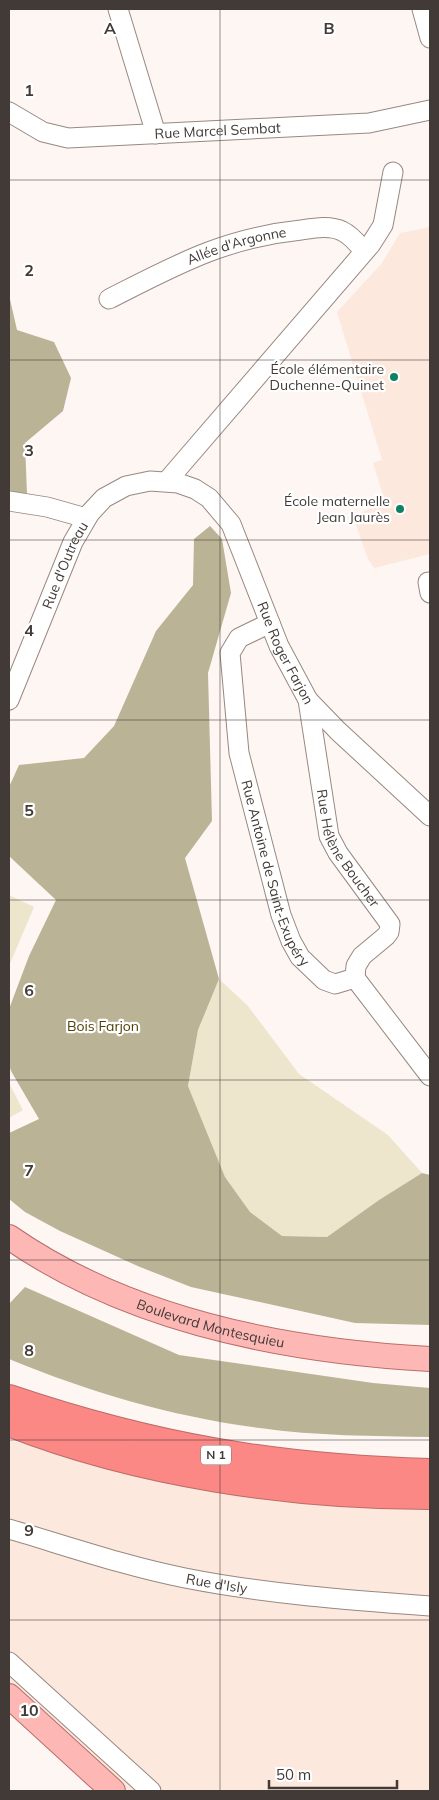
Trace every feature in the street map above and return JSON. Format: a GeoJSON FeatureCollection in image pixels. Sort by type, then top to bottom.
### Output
{"type":"FeatureCollection","features":[{"type":"Feature","properties":{"kind":"highway","name":"N 1"},"geometry":{"type":"LineString","coordinates":[[9,1399],[106,1430],[222,1456],[330,1469],[430,1473]]}},
{"type":"Feature","properties":{"kind":"highway","name":"N 1"},"geometry":{"type":"LineString","coordinates":[[9,1422],[110,1454],[205,1475],[328,1491],[430,1495]]}},
{"type":"Feature","properties":{"kind":"main road","name":"Boulevard Montesquieu"},"geometry":{"type":"LineString","coordinates":[[9,1237],[77,1277],[172,1316],[237,1332],[309,1346],[430,1359]]}},
{"type":"Feature","properties":{"kind":"main road"},"geometry":{"type":"LineString","coordinates":[[9,1696],[113,1791]]}},
{"type":"Feature","properties":{"kind":"main road"},"geometry":{"type":"LineString","coordinates":[[9,1711],[95,1791]]}},
{"type":"Feature","properties":{"kind":"street"},"geometry":{"type":"LineString","coordinates":[[118,9],[156,134]]}},
{"type":"Feature","properties":{"kind":"street"},"geometry":{"type":"LineString","coordinates":[[422,9],[430,38]]}},
{"type":"Feature","properties":{"kind":"street","name":"Rue Marcel Sembat"},"geometry":{"type":"LineString","coordinates":[[9,112],[35,128],[61,137],[369,123],[430,110]]}},
{"type":"Feature","properties":{"kind":"street"},"geometry":{"type":"LineString","coordinates":[[167,481],[364,252],[383,225],[393,172]]}},
{"type":"Feature","properties":{"kind":"street","name":"Allée d'Argonne"},"geometry":{"type":"LineString","coordinates":[[109,299],[201,253],[259,236],[326,228],[345,232],[364,252]]}},
{"type":"Feature","properties":{"kind":"street","name":"Rue d'Outreau"},"geometry":{"type":"LineString","coordinates":[[9,700],[73,542],[86,518],[99,503],[121,488],[150,481],[167,481]]}},
{"type":"Feature","properties":{"kind":"street","name":"Rue Roger Farjon"},"geometry":{"type":"LineString","coordinates":[[167,481],[187,486],[203,493],[227,516],[236,532],[270,623],[290,668],[308,700],[333,727],[430,816]]}},
{"type":"Feature","properties":{"kind":"street"},"geometry":{"type":"LineString","coordinates":[[9,501],[47,507],[86,518]]}},
{"type":"Feature","properties":{"kind":"street"},"geometry":{"type":"LineString","coordinates":[[430,582],[428,582],[430,592]]}},
{"type":"Feature","properties":{"kind":"street","name":"Rue Antoine de Saint-Exupéry"},"geometry":{"type":"LineString","coordinates":[[270,623],[239,638],[230,652],[239,753],[280,915],[290,941],[300,957],[324,980],[335,984],[355,978]]}},
{"type":"Feature","properties":{"kind":"street","name":"Rue Hélène Boucher"},"geometry":{"type":"LineString","coordinates":[[308,700],[329,836],[338,853],[390,924],[389,932],[386,936],[359,960],[355,978]]}},
{"type":"Feature","properties":{"kind":"street"},"geometry":{"type":"LineString","coordinates":[[355,978],[430,1076]]}},
{"type":"Feature","properties":{"kind":"street","name":"Rue d'Isly"},"geometry":{"type":"LineString","coordinates":[[9,1529],[137,1567],[186,1578],[310,1597],[430,1606]]}},
{"type":"Feature","properties":{"kind":"street"},"geometry":{"type":"LineString","coordinates":[[9,1662],[151,1791]]}},
{"type":"Feature","properties":{"kind":"shaded area","name":"École élémentaire Duchenne-Quinet"},"geometry":{"type":"Polygon","coordinates":[[[430,227],[430,554],[374,568],[368,559],[353,516],[385,502],[373,463],[382,460],[337,312],[382,263],[400,233],[430,227]]]}},
{"type":"Feature","properties":{"kind":"shaded area"},"geometry":{"type":"Polygon","coordinates":[[[9,895],[34,907],[9,966],[9,895]]]}},
{"type":"Feature","properties":{"kind":"shaded area"},"geometry":{"type":"Polygon","coordinates":[[[219,979],[248,1006],[299,1074],[388,1135],[422,1173],[379,1200],[327,1237],[282,1236],[250,1212],[225,1177],[188,1086],[198,1030],[219,979]]]}},
{"type":"Feature","properties":{"kind":"shaded area"},"geometry":{"type":"Polygon","coordinates":[[[9,1083],[23,1110],[9,1118],[9,1083]]]}},
{"type":"Feature","properties":{"kind":"shaded area"},"geometry":{"type":"Polygon","coordinates":[[[9,1440],[183,1485],[355,1507],[430,1507],[430,1791],[129,1791],[9,1683],[9,1440]]]}},
{"type":"Feature","properties":{"kind":"green space"},"geometry":{"type":"Polygon","coordinates":[[[9,295],[17,330],[54,342],[71,378],[63,411],[25,443],[27,494],[9,492],[9,295]]]}},
{"type":"Feature","properties":{"kind":"green space","name":"Bois Farjon"},"geometry":{"type":"Polygon","coordinates":[[[210,526],[222,539],[231,593],[208,673],[212,821],[185,858],[219,979],[198,1030],[188,1086],[225,1177],[250,1212],[282,1236],[327,1237],[379,1200],[422,1173],[430,1175],[430,1325],[355,1323],[191,1287],[140,1267],[60,1231],[25,1212],[9,1199],[9,1133],[39,1119],[11,1071],[9,1064],[9,1009],[29,956],[56,900],[9,856],[9,787],[19,765],[84,758],[114,726],[156,631],[193,585],[194,539],[210,526]]]}},
{"type":"Feature","properties":{"kind":"green space"},"geometry":{"type":"Polygon","coordinates":[[[25,1287],[179,1355],[373,1383],[430,1388],[430,1437],[324,1434],[281,1431],[228,1423],[132,1402],[39,1371],[9,1359],[9,1304],[25,1287]]]}},
{"type":"Feature","properties":{"kind":"place","name":"École élémentaire Duchenne-Quinet"},"geometry":{"type":"Point","coordinates":[394,377]}},
{"type":"Feature","properties":{"kind":"place","name":"École maternelle Jean Jaurès"},"geometry":{"type":"Point","coordinates":[400,509]}}]}
